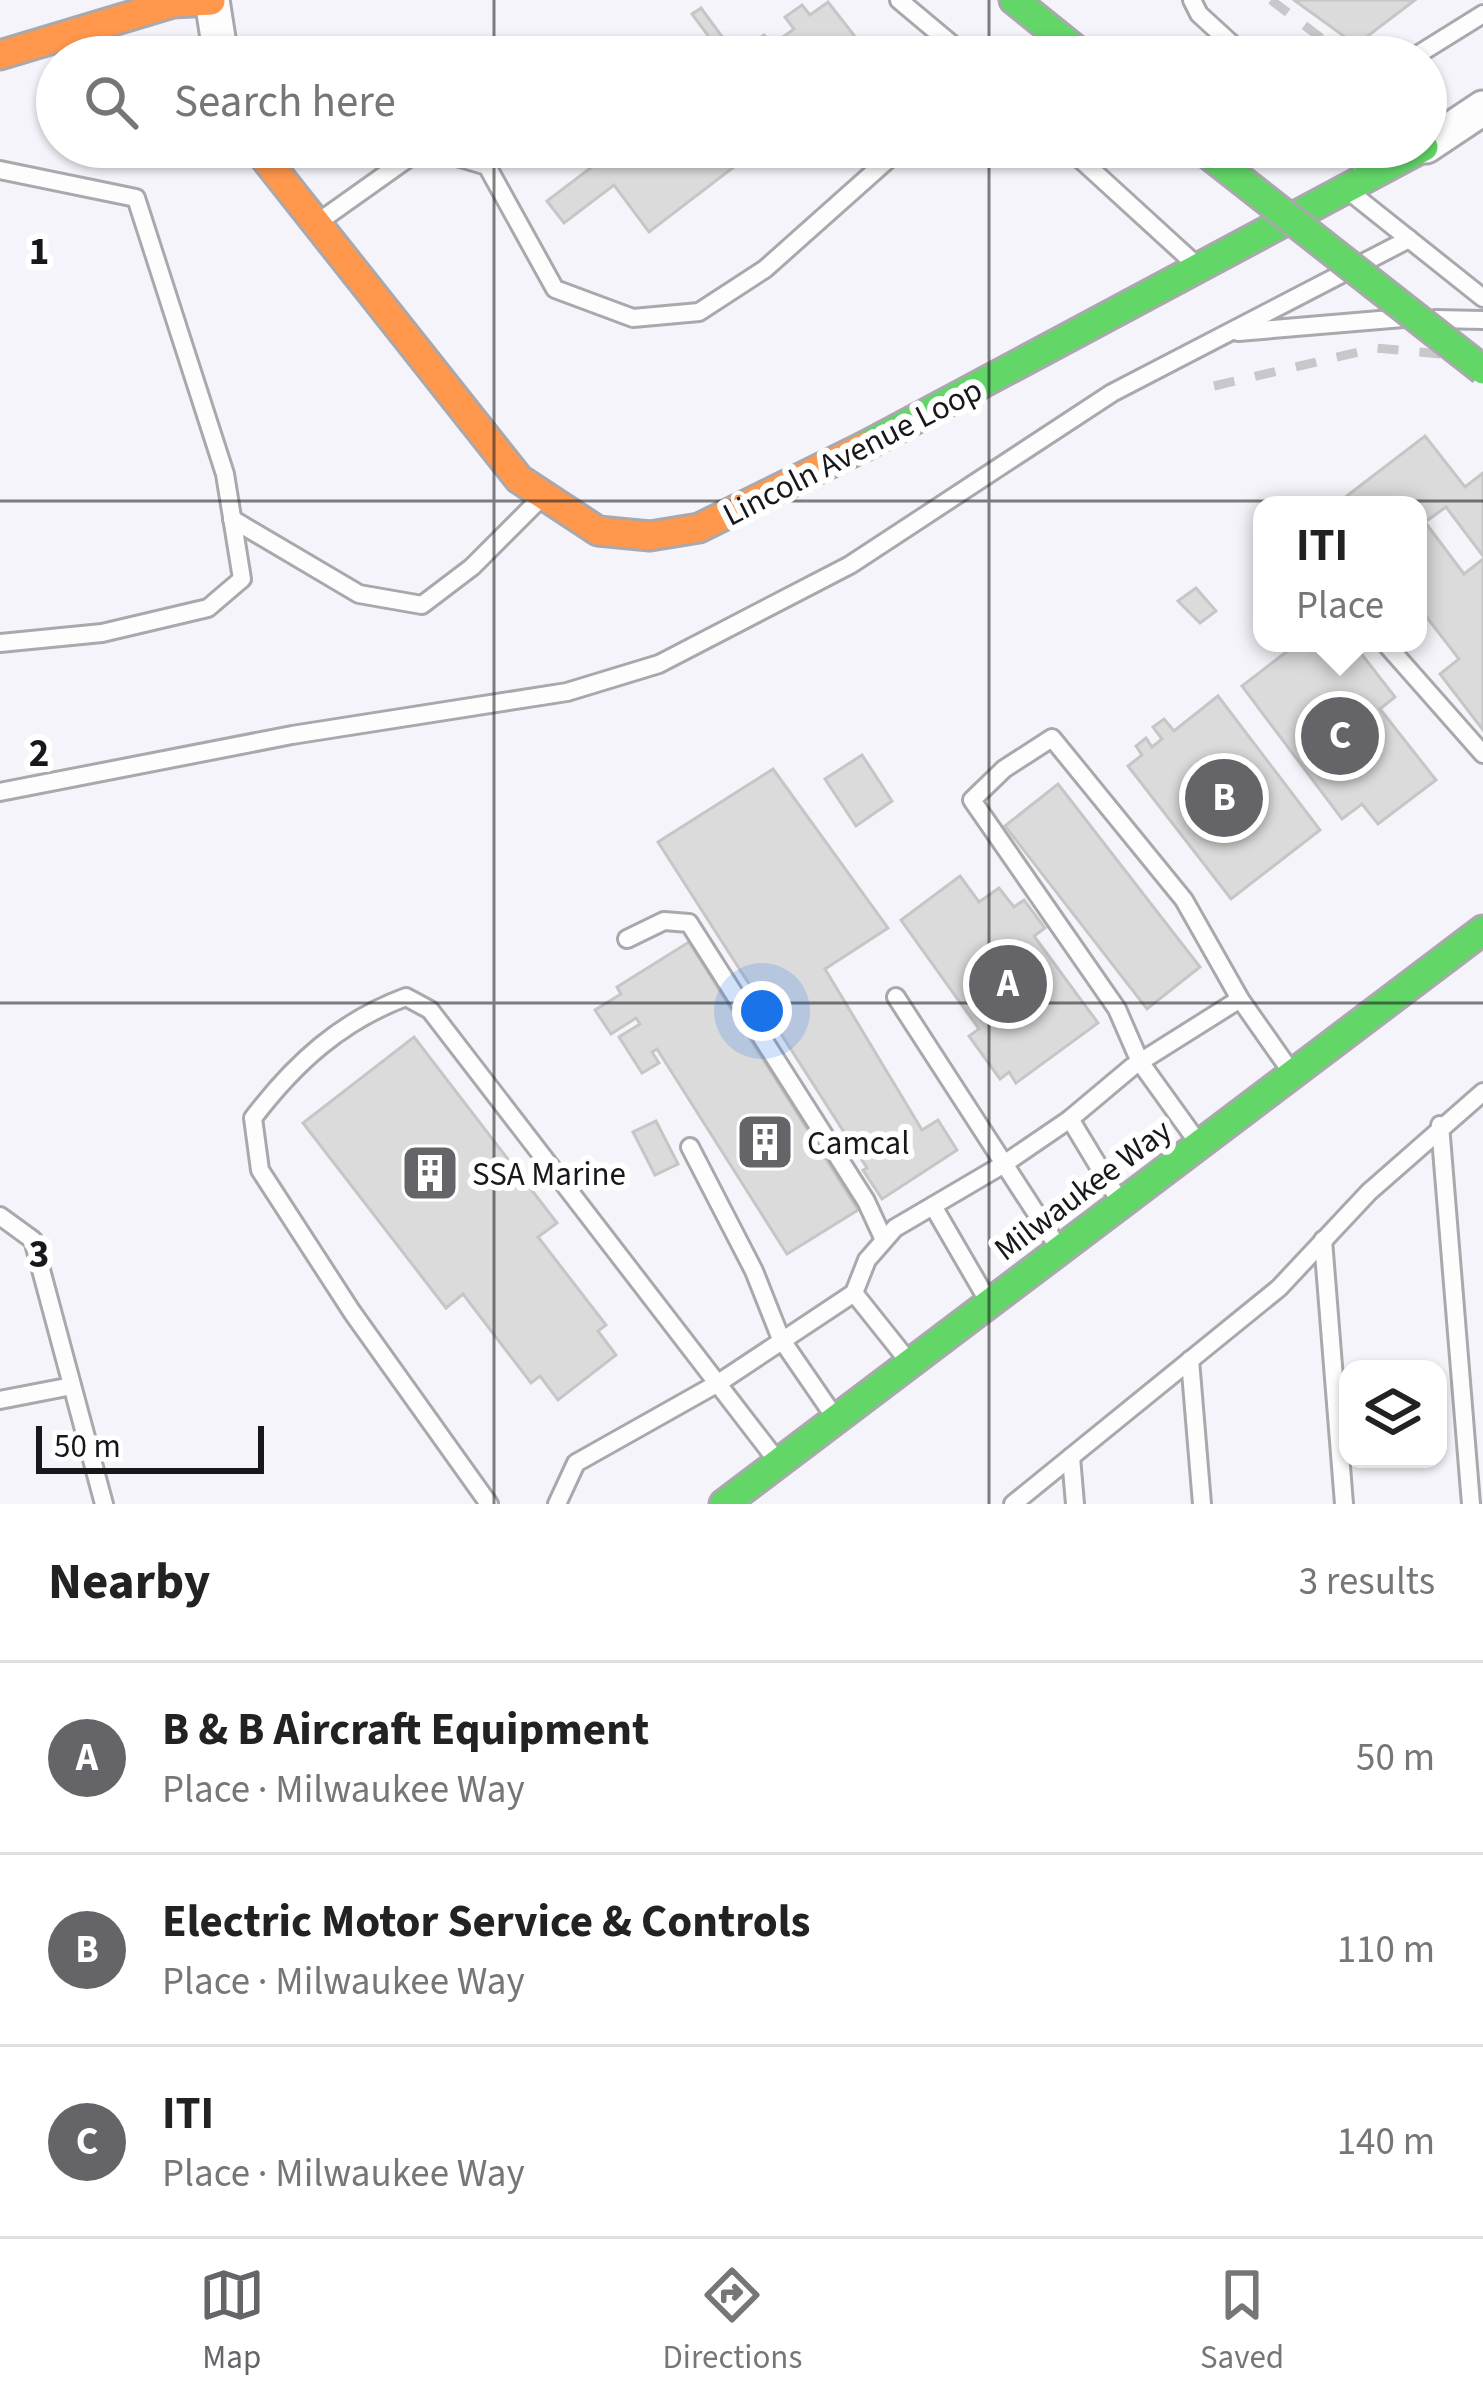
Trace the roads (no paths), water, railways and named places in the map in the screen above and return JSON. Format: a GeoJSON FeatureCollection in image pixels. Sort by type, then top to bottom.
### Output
{"type":"FeatureCollection","features":[{"type":"Feature","properties":{"kind":"street"},"geometry":{"type":"LineString","coordinates":[[1014,0],[1059,36]]}},
{"type":"Feature","properties":{"kind":"street"},"geometry":{"type":"LineString","coordinates":[[60,36],[173,3],[212,1],[218,36]]}},
{"type":"Feature","properties":{"kind":"street"},"geometry":{"type":"LineString","coordinates":[[0,55],[36,44]]}},
{"type":"Feature","properties":{"kind":"street","name":"Lincoln Avenue Loop"},"geometry":{"type":"LineString","coordinates":[[1447,132],[1483,108]]}},
{"type":"Feature","properties":{"kind":"street","name":"Lincoln Avenue Loop"},"geometry":{"type":"LineString","coordinates":[[273,168],[519,479],[598,531],[650,536],[699,528],[769,498],[1390,168]]}},
{"type":"Feature","properties":{"kind":"street"},"geometry":{"type":"LineString","coordinates":[[1226,168],[1483,370]]}},
{"type":"Feature","properties":{"kind":"street","name":"Milwaukee Way"},"geometry":{"type":"LineString","coordinates":[[724,1504],[1483,930]]}},
{"type":"Feature","properties":{"kind":"lane"},"geometry":{"type":"LineString","coordinates":[[899,0],[942,36]]}},
{"type":"Feature","properties":{"kind":"lane"},"geometry":{"type":"LineString","coordinates":[[1192,0],[1199,14],[1223,36]]}},
{"type":"Feature","properties":{"kind":"lane"},"geometry":{"type":"LineString","coordinates":[[1447,36],[1483,14]]}},
{"type":"Feature","properties":{"kind":"lane"},"geometry":{"type":"LineString","coordinates":[[317,224],[395,168]]}},
{"type":"Feature","properties":{"kind":"lane"},"geometry":{"type":"LineString","coordinates":[[488,168],[555,289],[633,318],[699,312],[765,269],[878,168]]}},
{"type":"Feature","properties":{"kind":"lane"},"geometry":{"type":"LineString","coordinates":[[1090,168],[1200,269]]}},
{"type":"Feature","properties":{"kind":"lane"},"geometry":{"type":"LineString","coordinates":[[1365,168],[1375,177]]}},
{"type":"Feature","properties":{"kind":"lane"},"geometry":{"type":"LineString","coordinates":[[0,170],[136,198],[225,474],[242,579],[208,608],[102,633],[0,643]]}},
{"type":"Feature","properties":{"kind":"lane"},"geometry":{"type":"LineString","coordinates":[[1349,191],[1483,298]]}},
{"type":"Feature","properties":{"kind":"lane"},"geometry":{"type":"LineString","coordinates":[[0,792],[292,735],[566,692],[659,664],[850,565],[1112,393],[1408,239]]}},
{"type":"Feature","properties":{"kind":"lane"},"geometry":{"type":"LineString","coordinates":[[1225,334],[1365,318],[1483,320]]}},
{"type":"Feature","properties":{"kind":"lane"},"geometry":{"type":"LineString","coordinates":[[232,519],[359,594],[422,605],[472,567],[543,497]]}},
{"type":"Feature","properties":{"kind":"lane"},"geometry":{"type":"LineString","coordinates":[[1392,652],[1483,754]]}},
{"type":"Feature","properties":{"kind":"lane"},"geometry":{"type":"LineString","coordinates":[[1199,1145],[1140,1062],[1117,1009],[972,800],[1036,748],[1052,738],[1184,900],[1240,999],[1293,1074]]}},
{"type":"Feature","properties":{"kind":"lane"},"geometry":{"type":"LineString","coordinates":[[627,939],[664,921],[689,922],[866,1201],[884,1240]]}},
{"type":"Feature","properties":{"kind":"lane"},"geometry":{"type":"LineString","coordinates":[[489,1504],[352,1312],[260,1170],[253,1118],[285,1076],[359,1014],[406,997],[430,1010],[779,1463]]}},
{"type":"Feature","properties":{"kind":"lane"},"geometry":{"type":"LineString","coordinates":[[896,997],[1060,1251]]}},
{"type":"Feature","properties":{"kind":"lane"},"geometry":{"type":"LineString","coordinates":[[557,1504],[576,1463],[721,1382],[854,1293],[867,1260],[884,1240],[1004,1164],[1140,1062],[1240,999]]}},
{"type":"Feature","properties":{"kind":"lane"},"geometry":{"type":"LineString","coordinates":[[1013,1504],[1279,1288],[1440,1125],[1483,1092]]}},
{"type":"Feature","properties":{"kind":"lane"},"geometry":{"type":"LineString","coordinates":[[1070,1119],[1122,1205]]}},
{"type":"Feature","properties":{"kind":"lane"},"geometry":{"type":"LineString","coordinates":[[1440,1125],[1471,1504]]}},
{"type":"Feature","properties":{"kind":"lane"},"geometry":{"type":"LineString","coordinates":[[690,1147],[754,1271],[781,1340],[836,1420]]}},
{"type":"Feature","properties":{"kind":"lane"},"geometry":{"type":"LineString","coordinates":[[933,1206],[989,1304]]}},
{"type":"Feature","properties":{"kind":"lane"},"geometry":{"type":"LineString","coordinates":[[0,1216],[33,1240],[104,1504]]}},
{"type":"Feature","properties":{"kind":"lane"},"geometry":{"type":"LineString","coordinates":[[1323,1240],[1344,1504]]}},
{"type":"Feature","properties":{"kind":"lane"},"geometry":{"type":"LineString","coordinates":[[854,1293],[910,1364]]}},
{"type":"Feature","properties":{"kind":"lane"},"geometry":{"type":"LineString","coordinates":[[1190,1360],[1202,1504]]}},
{"type":"Feature","properties":{"kind":"lane"},"geometry":{"type":"LineString","coordinates":[[0,1400],[72,1386]]}},
{"type":"Feature","properties":{"kind":"lane"},"geometry":{"type":"LineString","coordinates":[[1072,1456],[1076,1504]]}},
{"type":"Feature","properties":{"kind":"railway"},"geometry":{"type":"LineString","coordinates":[[1271,0],[1318,36]]}},
{"type":"Feature","properties":{"kind":"railway"},"geometry":{"type":"LineString","coordinates":[[1214,386],[1376,348],[1483,358]]}},
{"type":"Feature","properties":{"kind":"place","name":"ITI"},"geometry":{"type":"Point","coordinates":[1340,736]}},
{"type":"Feature","properties":{"kind":"place","name":"Electric Motor Service & Controls"},"geometry":{"type":"Point","coordinates":[1224,798]}},
{"type":"Feature","properties":{"kind":"place","name":"B & B Aircraft Equipment"},"geometry":{"type":"Point","coordinates":[1008,984]}},
{"type":"Feature","properties":{"kind":"place","name":"Camcal"},"geometry":{"type":"Point","coordinates":[765,1142]}},
{"type":"Feature","properties":{"kind":"place","name":"SSA Marine"},"geometry":{"type":"Point","coordinates":[430,1173]}}]}
